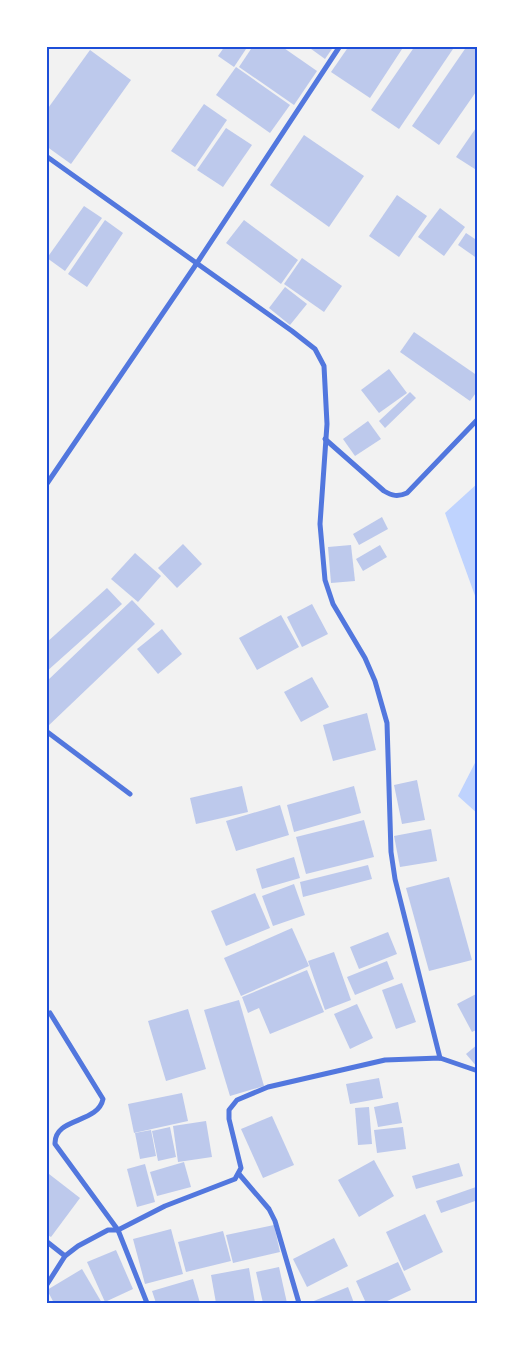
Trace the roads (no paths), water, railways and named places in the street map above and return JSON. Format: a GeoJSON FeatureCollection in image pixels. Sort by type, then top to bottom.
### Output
{"type":"FeatureCollection","features":[{"type":"Feature","properties":{"kind":"street"},"geometry":{"type":"LineString","coordinates":[[46,485],[197,263],[340,46]]}},
{"type":"Feature","properties":{"kind":"street"},"geometry":{"type":"LineString","coordinates":[[46,156],[292,331],[315,349],[324,366],[327,424],[320,524],[325,580],[333,604],[365,658],[375,681],[387,723],[391,852],[440,1058]]}},
{"type":"Feature","properties":{"kind":"street"},"geometry":{"type":"LineString","coordinates":[[325,439],[372,478],[384,491],[390,495],[402,496],[478,419]]}},
{"type":"Feature","properties":{"kind":"street"},"geometry":{"type":"LineString","coordinates":[[46,732],[130,794]]}},
{"type":"Feature","properties":{"kind":"street"},"geometry":{"type":"LineString","coordinates":[[50,1013],[103,1099],[96,1111],[63,1127],[57,1134],[55,1144],[118,1230],[147,1303]]}},
{"type":"Feature","properties":{"kind":"street"},"geometry":{"type":"LineString","coordinates":[[46,1286],[65,1256],[78,1246],[108,1230],[118,1230],[165,1206],[231,1182],[239,1174],[241,1168],[229,1119],[229,1110],[237,1100],[275,1085],[385,1060],[440,1058],[478,1071]]}},
{"type":"Feature","properties":{"kind":"street"},"geometry":{"type":"LineString","coordinates":[[239,1174],[269,1209],[275,1221],[299,1303]]}},
{"type":"Feature","properties":{"kind":"street"},"geometry":{"type":"LineString","coordinates":[[46,1241],[65,1256]]}},
{"type":"Feature","properties":{"kind":"water"},"geometry":{"type":"Polygon","coordinates":[[[478,483],[478,604],[445,513],[478,483]]]}},
{"type":"Feature","properties":{"kind":"water"},"geometry":{"type":"Polygon","coordinates":[[[478,757],[478,814],[458,796],[478,757]]]}}]}
